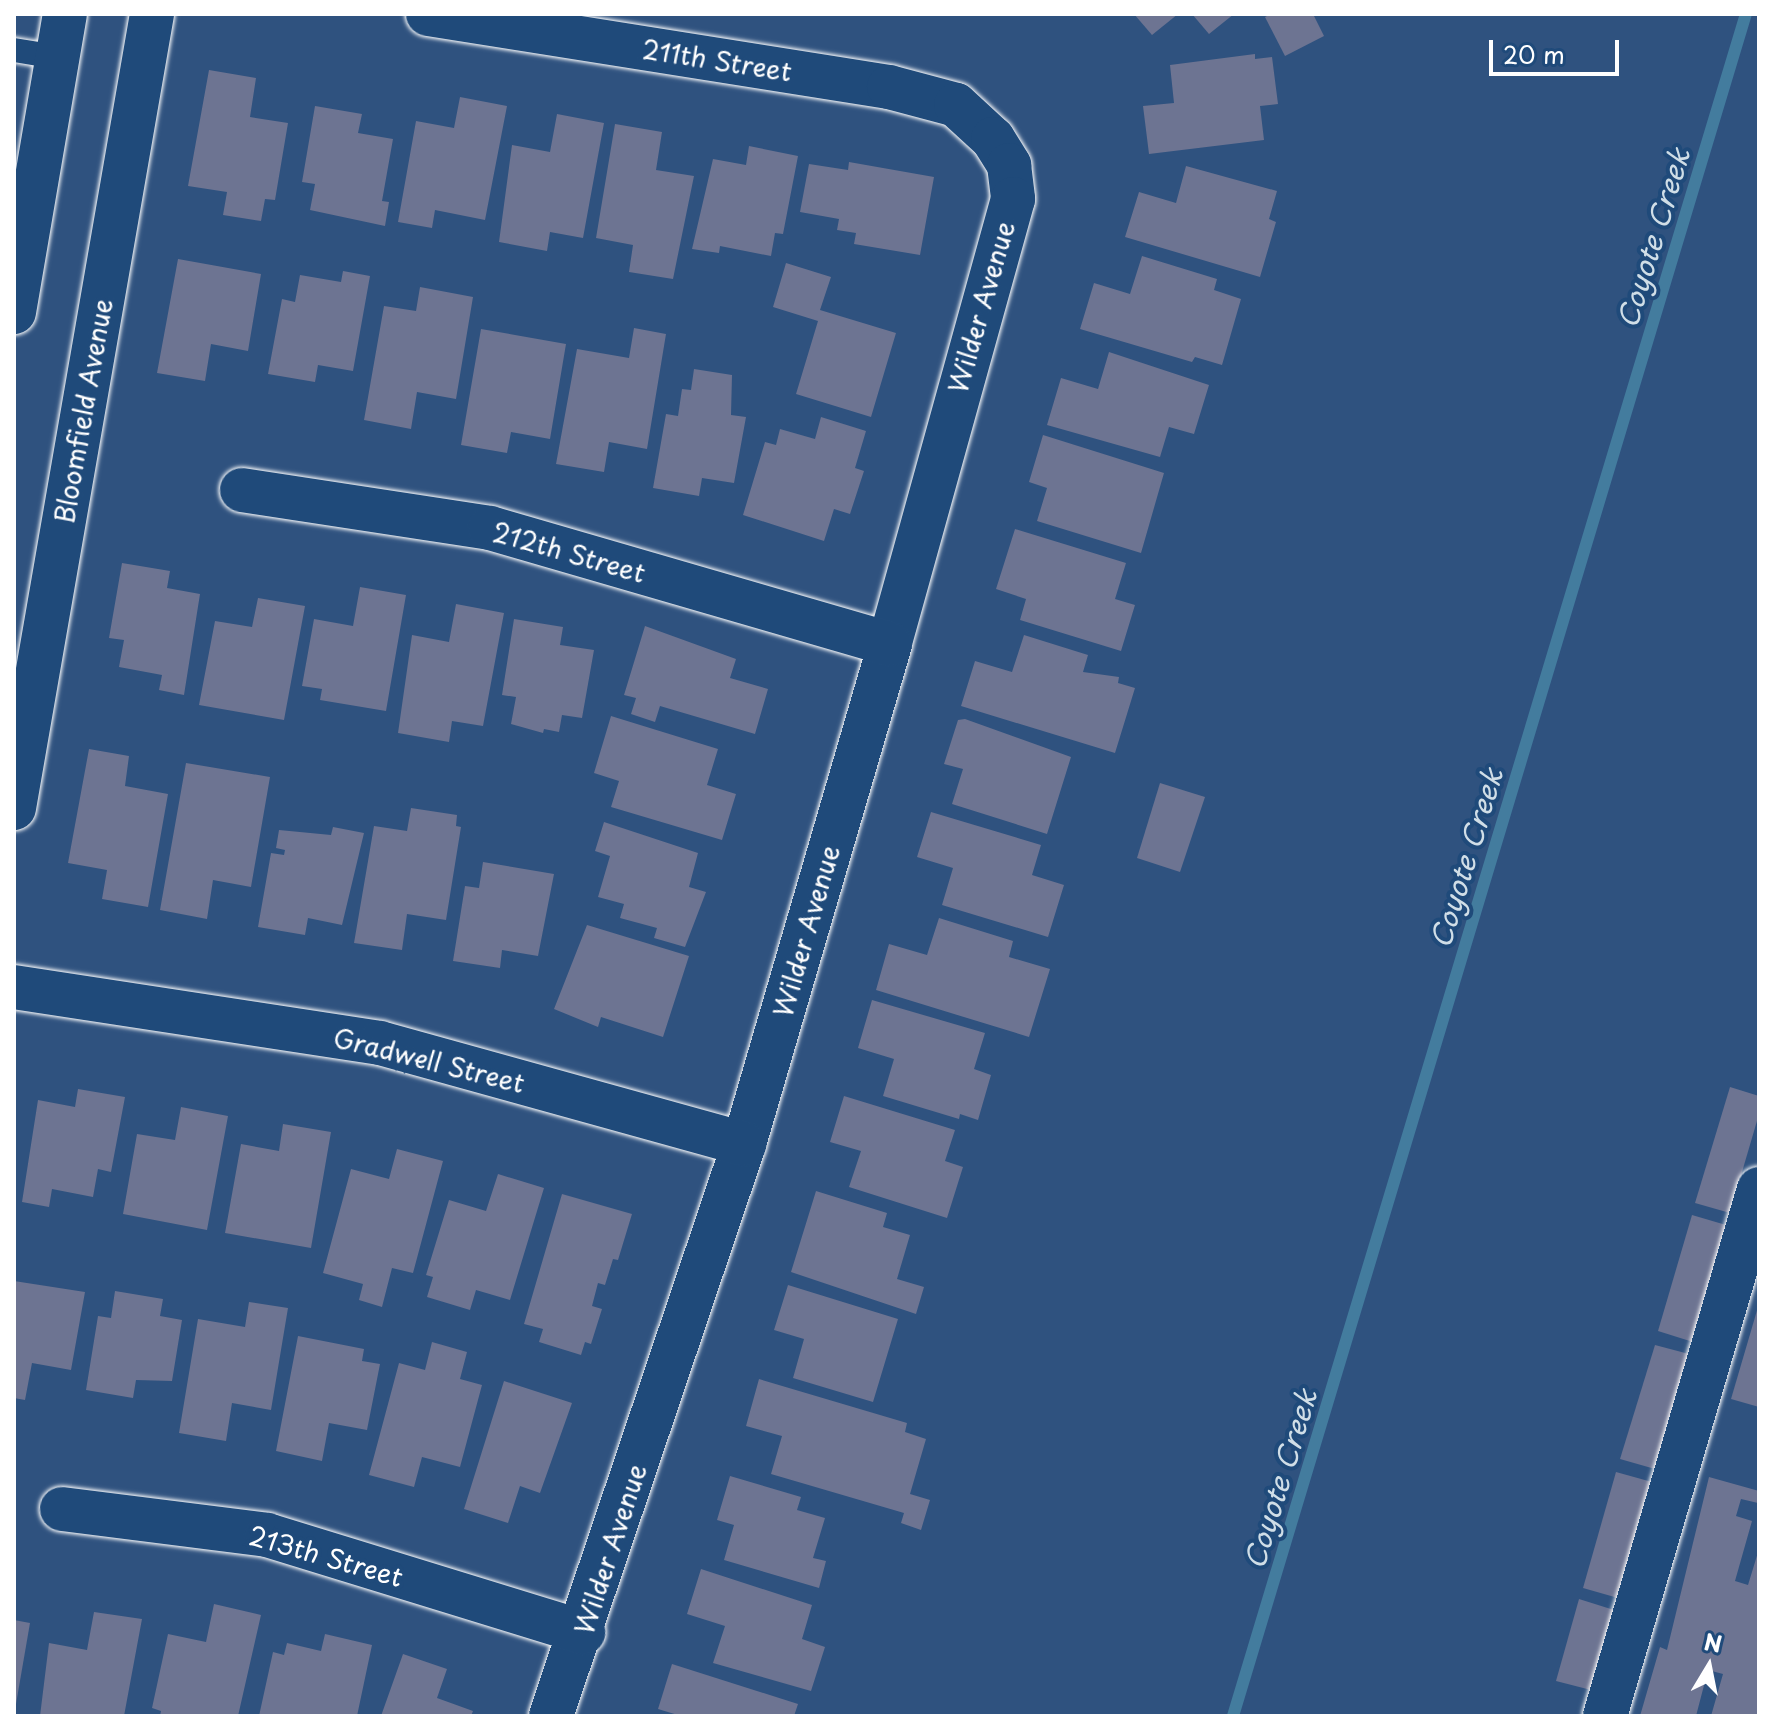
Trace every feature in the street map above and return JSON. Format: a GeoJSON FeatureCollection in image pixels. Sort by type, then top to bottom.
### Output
{"type":"FeatureCollection","features":[{"type":"Feature","properties":{"kind":"street"},"geometry":{"type":"LineString","coordinates":[[14,312],[65,14]]}},
{"type":"Feature","properties":{"kind":"street","name":"Bloomfield Avenue"},"geometry":{"type":"LineString","coordinates":[[14,808],[152,14]]}},
{"type":"Feature","properties":{"kind":"street","name":"211th Street"},"geometry":{"type":"LineString","coordinates":[[428,14],[889,87],[956,105],[993,139]]}},
{"type":"Feature","properties":{"kind":"street","name":"Wilder Avenue"},"geometry":{"type":"LineString","coordinates":[[551,1716],[583,1632],[744,1144],[890,644],[1013,199],[1009,165],[993,139]]}},
{"type":"Feature","properties":{"kind":"street","name":"212th Street"},"geometry":{"type":"LineString","coordinates":[[242,490],[490,528],[890,644]]}},
{"type":"Feature","properties":{"kind":"street","name":"Gradwell Street"},"geometry":{"type":"LineString","coordinates":[[14,987],[380,1043],[744,1144]]}},
{"type":"Feature","properties":{"kind":"street"},"geometry":{"type":"LineString","coordinates":[[1605,1716],[1759,1189]]}},
{"type":"Feature","properties":{"kind":"street","name":"213th Street"},"geometry":{"type":"LineString","coordinates":[[62,1509],[267,1535],[583,1632]]}},
{"type":"Feature","properties":{"kind":"lane"},"geometry":{"type":"LineString","coordinates":[[14,50],[57,57]]}},
{"type":"Feature","properties":{"kind":"building"},"geometry":{"type":"Polygon","coordinates":[[[1134,14],[1178,14],[1152,35],[1134,14]]]}},
{"type":"Feature","properties":{"kind":"building"},"geometry":{"type":"Polygon","coordinates":[[[1192,14],[1234,14],[1209,34],[1192,14]]]}},
{"type":"Feature","properties":{"kind":"building"},"geometry":{"type":"Polygon","coordinates":[[[1271,14],[1313,14],[1324,36],[1285,56],[1265,17],[1271,14]]]}},
{"type":"Feature","properties":{"kind":"building"},"geometry":{"type":"Polygon","coordinates":[[[1255,54],[1255,59],[1272,57],[1278,104],[1260,106],[1264,140],[1149,154],[1143,106],[1174,103],[1170,65],[1255,54]]]}},
{"type":"Feature","properties":{"kind":"building"},"geometry":{"type":"Polygon","coordinates":[[[209,70],[256,78],[250,117],[288,123],[275,200],[265,199],[261,221],[223,215],[227,192],[188,186],[209,70]]]}},
{"type":"Feature","properties":{"kind":"building"},"geometry":{"type":"Polygon","coordinates":[[[460,97],[507,106],[485,220],[435,210],[432,228],[398,222],[416,121],[454,128],[460,97]]]}},
{"type":"Feature","properties":{"kind":"building"},"geometry":{"type":"Polygon","coordinates":[[[315,106],[362,114],[358,133],[393,139],[382,201],[389,202],[385,226],[310,210],[315,184],[302,182],[315,106]]]}},
{"type":"Feature","properties":{"kind":"building"},"geometry":{"type":"Polygon","coordinates":[[[557,114],[604,123],[583,238],[550,232],[547,251],[499,242],[512,145],[550,152],[557,114]]]}},
{"type":"Feature","properties":{"kind":"building"},"geometry":{"type":"Polygon","coordinates":[[[615,124],[662,132],[656,170],[694,176],[673,279],[629,272],[633,245],[596,238],[615,124]]]}},
{"type":"Feature","properties":{"kind":"building"},"geometry":{"type":"Polygon","coordinates":[[[749,146],[798,156],[783,234],[775,233],[771,256],[720,246],[719,253],[692,249],[713,159],[746,165],[749,146]]]}},
{"type":"Feature","properties":{"kind":"building"},"geometry":{"type":"Polygon","coordinates":[[[849,162],[934,177],[920,255],[854,244],[856,233],[837,230],[839,219],[800,212],[809,164],[848,170],[849,162]]]}},
{"type":"Feature","properties":{"kind":"building"},"geometry":{"type":"Polygon","coordinates":[[[1186,166],[1277,191],[1269,219],[1276,222],[1260,277],[1125,237],[1139,192],[1176,203],[1186,166]]]}},
{"type":"Feature","properties":{"kind":"building"},"geometry":{"type":"Polygon","coordinates":[[[1142,256],[1217,279],[1214,290],[1241,299],[1222,365],[1195,357],[1192,362],[1080,329],[1094,283],[1130,294],[1142,256]]]}},
{"type":"Feature","properties":{"kind":"building"},"geometry":{"type":"Polygon","coordinates":[[[178,259],[261,274],[248,351],[211,344],[205,381],[157,373],[178,259]]]}},
{"type":"Feature","properties":{"kind":"building"},"geometry":{"type":"Polygon","coordinates":[[[786,263],[831,277],[820,310],[896,333],[871,417],[796,394],[818,321],[773,307],[786,263]]]}},
{"type":"Feature","properties":{"kind":"building"},"geometry":{"type":"Polygon","coordinates":[[[343,271],[370,276],[353,371],[318,365],[315,382],[268,374],[282,299],[295,302],[300,275],[341,282],[343,271]]]}},
{"type":"Feature","properties":{"kind":"building"},"geometry":{"type":"Polygon","coordinates":[[[420,287],[473,297],[456,399],[417,392],[411,429],[364,420],[384,306],[416,311],[420,287]]]}},
{"type":"Feature","properties":{"kind":"building"},"geometry":{"type":"Polygon","coordinates":[[[634,328],[666,334],[647,449],[609,442],[604,472],[556,464],[577,349],[629,358],[634,328]]]}},
{"type":"Feature","properties":{"kind":"building"},"geometry":{"type":"Polygon","coordinates":[[[481,329],[566,344],[550,439],[511,432],[507,453],[461,445],[481,329]]]}},
{"type":"Feature","properties":{"kind":"building"},"geometry":{"type":"Polygon","coordinates":[[[1109,352],[1209,385],[1194,434],[1169,427],[1160,457],[1047,425],[1061,378],[1098,389],[1109,352]]]}},
{"type":"Feature","properties":{"kind":"building"},"geometry":{"type":"Polygon","coordinates":[[[694,369],[732,375],[731,415],[746,417],[734,483],[702,478],[699,496],[653,488],[666,414],[678,416],[682,389],[691,390],[694,369]]]}},
{"type":"Feature","properties":{"kind":"building"},"geometry":{"type":"Polygon","coordinates":[[[821,417],[866,431],[855,468],[864,471],[850,514],[834,509],[824,541],[743,515],[765,442],[776,445],[780,429],[815,439],[821,417]]]}},
{"type":"Feature","properties":{"kind":"building"},"geometry":{"type":"Polygon","coordinates":[[[1043,435],[1164,473],[1141,553],[1037,521],[1047,488],[1029,482],[1043,435]]]}},
{"type":"Feature","properties":{"kind":"building"},"geometry":{"type":"Polygon","coordinates":[[[1015,529],[1126,563],[1115,599],[1135,605],[1121,651],[1020,620],[1026,599],[996,589],[1015,529]]]}},
{"type":"Feature","properties":{"kind":"building"},"geometry":{"type":"Polygon","coordinates":[[[122,563],[170,571],[167,588],[200,594],[184,695],[159,690],[162,675],[119,667],[124,640],[109,638],[122,563]]]}},
{"type":"Feature","properties":{"kind":"building"},"geometry":{"type":"Polygon","coordinates":[[[360,587],[406,595],[386,711],[320,700],[322,689],[302,686],[314,619],[353,626],[360,587]]]}},
{"type":"Feature","properties":{"kind":"building"},"geometry":{"type":"Polygon","coordinates":[[[258,598],[305,606],[284,720],[199,705],[215,621],[252,627],[258,598]]]}},
{"type":"Feature","properties":{"kind":"building"},"geometry":{"type":"Polygon","coordinates":[[[456,604],[504,613],[483,726],[452,721],[449,742],[398,733],[412,635],[449,642],[456,604]]]}},
{"type":"Feature","properties":{"kind":"building"},"geometry":{"type":"Polygon","coordinates":[[[514,619],[563,627],[560,645],[594,650],[582,718],[562,715],[559,732],[544,729],[543,733],[511,724],[516,697],[502,695],[514,619]]]}},
{"type":"Feature","properties":{"kind":"building"},"geometry":{"type":"Polygon","coordinates":[[[645,626],[736,659],[730,678],[768,689],[755,734],[660,706],[655,722],[631,714],[636,698],[624,695],[645,626]]]}},
{"type":"Feature","properties":{"kind":"building"},"geometry":{"type":"Polygon","coordinates":[[[1024,635],[1088,655],[1083,672],[1119,677],[1118,683],[1135,688],[1115,753],[961,706],[975,661],[1012,672],[1024,635]]]}},
{"type":"Feature","properties":{"kind":"building"},"geometry":{"type":"Polygon","coordinates":[[[611,716],[718,749],[707,785],[736,794],[722,840],[611,807],[619,781],[594,773],[611,716]]]}},
{"type":"Feature","properties":{"kind":"building"},"geometry":{"type":"Polygon","coordinates":[[[965,719],[1071,757],[1047,834],[952,804],[963,769],[944,764],[958,720],[965,719]]]}},
{"type":"Feature","properties":{"kind":"building"},"geometry":{"type":"Polygon","coordinates":[[[89,749],[129,756],[125,786],[168,794],[148,907],[102,899],[107,870],[68,863],[89,749]]]}},
{"type":"Feature","properties":{"kind":"building"},"geometry":{"type":"Polygon","coordinates":[[[186,763],[270,777],[251,887],[213,880],[207,919],[160,910],[186,763]]]}},
{"type":"Feature","properties":{"kind":"building"},"geometry":{"type":"Polygon","coordinates":[[[1160,783],[1205,797],[1180,872],[1137,858],[1160,783]]]}},
{"type":"Feature","properties":{"kind":"building"},"geometry":{"type":"Polygon","coordinates":[[[411,808],[457,815],[456,826],[461,827],[446,920],[407,914],[402,950],[354,943],[374,826],[407,831],[411,808]]]}},
{"type":"Feature","properties":{"kind":"building"},"geometry":{"type":"Polygon","coordinates":[[[931,812],[1041,845],[1032,875],[1064,885],[1048,937],[942,905],[953,868],[917,857],[931,812]]]}},
{"type":"Feature","properties":{"kind":"building"},"geometry":{"type":"Polygon","coordinates":[[[604,822],[698,853],[689,887],[706,892],[685,947],[654,938],[657,928],[620,918],[624,904],[598,897],[610,856],[595,851],[604,822]]]}},
{"type":"Feature","properties":{"kind":"building"},"geometry":{"type":"Polygon","coordinates":[[[333,827],[364,833],[342,925],[308,918],[305,935],[258,927],[271,853],[284,855],[285,850],[276,848],[279,830],[331,835],[333,827]]]}},
{"type":"Feature","properties":{"kind":"building"},"geometry":{"type":"Polygon","coordinates":[[[483,862],[554,874],[538,956],[502,950],[500,968],[453,961],[465,886],[479,888],[483,862]]]}},
{"type":"Feature","properties":{"kind":"building"},"geometry":{"type":"Polygon","coordinates":[[[939,918],[1013,941],[1009,957],[1050,969],[1029,1037],[876,990],[889,944],[927,955],[939,918]]]}},
{"type":"Feature","properties":{"kind":"building"},"geometry":{"type":"Polygon","coordinates":[[[587,925],[689,956],[663,1037],[601,1017],[598,1027],[554,1009],[587,925]]]}},
{"type":"Feature","properties":{"kind":"building"},"geometry":{"type":"Polygon","coordinates":[[[872,1000],[985,1033],[974,1069],[991,1075],[978,1120],[960,1114],[959,1119],[883,1096],[894,1059],[858,1048],[872,1000]]]}},
{"type":"Feature","properties":{"kind":"building"},"geometry":{"type":"Polygon","coordinates":[[[1730,1087],[1759,1096],[1759,1114],[1730,1213],[1695,1203],[1730,1087]]]}},
{"type":"Feature","properties":{"kind":"building"},"geometry":{"type":"Polygon","coordinates":[[[78,1089],[125,1097],[111,1172],[98,1169],[93,1197],[52,1189],[49,1207],[22,1202],[38,1100],[75,1107],[78,1089]]]}},
{"type":"Feature","properties":{"kind":"building"},"geometry":{"type":"Polygon","coordinates":[[[844,1096],[955,1130],[945,1161],[963,1167],[947,1218],[849,1187],[861,1151],[830,1142],[844,1096]]]}},
{"type":"Feature","properties":{"kind":"building"},"geometry":{"type":"Polygon","coordinates":[[[181,1107],[228,1116],[207,1230],[123,1214],[137,1134],[175,1140],[181,1107]]]}},
{"type":"Feature","properties":{"kind":"building"},"geometry":{"type":"Polygon","coordinates":[[[283,1124],[331,1132],[311,1248],[225,1233],[241,1144],[279,1151],[283,1124]]]}},
{"type":"Feature","properties":{"kind":"building"},"geometry":{"type":"Polygon","coordinates":[[[397,1149],[443,1161],[413,1273],[392,1268],[382,1307],[359,1300],[363,1284],[323,1273],[351,1169],[389,1179],[397,1149]]]}},
{"type":"Feature","properties":{"kind":"building"},"geometry":{"type":"Polygon","coordinates":[[[498,1174],[544,1188],[510,1300],[476,1290],[470,1310],[427,1297],[433,1277],[426,1275],[449,1200],[486,1211],[498,1174]]]}},
{"type":"Feature","properties":{"kind":"building"},"geometry":{"type":"Polygon","coordinates":[[[816,1191],[887,1213],[883,1227],[910,1235],[897,1279],[924,1287],[916,1314],[791,1272],[816,1191]]]}},
{"type":"Feature","properties":{"kind":"building"},"geometry":{"type":"Polygon","coordinates":[[[562,1194],[632,1214],[618,1260],[613,1259],[605,1285],[598,1283],[592,1306],[602,1309],[591,1344],[585,1342],[581,1355],[539,1342],[543,1329],[524,1324],[562,1194]]]}},
{"type":"Feature","properties":{"kind":"building"},"geometry":{"type":"Polygon","coordinates":[[[1692,1215],[1726,1225],[1693,1342],[1658,1331],[1692,1215]]]}},
{"type":"Feature","properties":{"kind":"building"},"geometry":{"type":"Polygon","coordinates":[[[14,1281],[85,1292],[71,1370],[32,1363],[25,1400],[14,1398],[14,1281]]]}},
{"type":"Feature","properties":{"kind":"building"},"geometry":{"type":"Polygon","coordinates":[[[788,1285],[898,1319],[873,1402],[793,1378],[804,1339],[774,1330],[788,1285]]]}},
{"type":"Feature","properties":{"kind":"building"},"geometry":{"type":"Polygon","coordinates":[[[115,1291],[163,1299],[160,1316],[182,1320],[172,1381],[136,1380],[133,1398],[86,1390],[98,1316],[111,1318],[115,1291]]]}},
{"type":"Feature","properties":{"kind":"building"},"geometry":{"type":"Polygon","coordinates":[[[249,1302],[288,1308],[271,1410],[232,1403],[226,1441],[179,1433],[198,1319],[245,1327],[249,1302]]]}},
{"type":"Feature","properties":{"kind":"building"},"geometry":{"type":"Polygon","coordinates":[[[1759,1307],[1759,1407],[1731,1399],[1759,1307]]]}},
{"type":"Feature","properties":{"kind":"building"},"geometry":{"type":"Polygon","coordinates":[[[298,1336],[364,1349],[362,1361],[380,1364],[367,1430],[329,1423],[322,1461],[276,1451],[298,1336]]]}},
{"type":"Feature","properties":{"kind":"building"},"geometry":{"type":"Polygon","coordinates":[[[432,1342],[467,1352],[460,1379],[482,1385],[460,1467],[422,1457],[414,1487],[369,1475],[399,1363],[425,1370],[432,1342]]]}},
{"type":"Feature","properties":{"kind":"building"},"geometry":{"type":"Polygon","coordinates":[[[1655,1345],[1689,1354],[1655,1469],[1620,1459],[1655,1345]]]}},
{"type":"Feature","properties":{"kind":"building"},"geometry":{"type":"Polygon","coordinates":[[[759,1379],[907,1423],[905,1432],[926,1439],[910,1494],[930,1500],[921,1530],[901,1523],[904,1513],[771,1474],[782,1436],[746,1426],[759,1379]]]}},
{"type":"Feature","properties":{"kind":"building"},"geometry":{"type":"Polygon","coordinates":[[[504,1381],[572,1403],[540,1493],[520,1486],[508,1523],[464,1509],[504,1381]]]}},
{"type":"Feature","properties":{"kind":"building"},"geometry":{"type":"Polygon","coordinates":[[[1616,1472],[1652,1482],[1618,1598],[1583,1588],[1616,1472]]]}},
{"type":"Feature","properties":{"kind":"building"},"geometry":{"type":"Polygon","coordinates":[[[730,1476],[801,1497],[797,1510],[825,1518],[813,1558],[826,1561],[819,1588],[724,1560],[734,1525],[717,1520],[730,1476]]]}},
{"type":"Feature","properties":{"kind":"building"},"geometry":{"type":"Polygon","coordinates":[[[1709,1477],[1759,1491],[1758,1503],[1741,1499],[1736,1516],[1752,1521],[1735,1581],[1748,1585],[1759,1549],[1759,1716],[1711,1716],[1723,1674],[1708,1670],[1696,1716],[1640,1716],[1660,1647],[1667,1650],[1709,1477]]]}},
{"type":"Feature","properties":{"kind":"building"},"geometry":{"type":"Polygon","coordinates":[[[701,1569],[812,1605],[802,1639],[825,1647],[811,1691],[713,1663],[725,1626],[687,1614],[701,1569]]]}},
{"type":"Feature","properties":{"kind":"building"},"geometry":{"type":"Polygon","coordinates":[[[1579,1599],[1614,1610],[1591,1690],[1556,1681],[1579,1599]]]}},
{"type":"Feature","properties":{"kind":"building"},"geometry":{"type":"Polygon","coordinates":[[[214,1604],[261,1615],[238,1716],[160,1716],[161,1711],[152,1708],[168,1634],[206,1642],[214,1604]]]}},
{"type":"Feature","properties":{"kind":"building"},"geometry":{"type":"Polygon","coordinates":[[[94,1612],[142,1619],[124,1716],[40,1716],[49,1643],[87,1650],[94,1612]]]}},
{"type":"Feature","properties":{"kind":"building"},"geometry":{"type":"Polygon","coordinates":[[[14,1620],[30,1623],[16,1704],[14,1704],[14,1620]]]}},
{"type":"Feature","properties":{"kind":"building"},"geometry":{"type":"Polygon","coordinates":[[[325,1634],[372,1645],[357,1716],[259,1716],[273,1652],[284,1655],[287,1643],[321,1651],[325,1634]]]}},
{"type":"Feature","properties":{"kind":"building"},"geometry":{"type":"Polygon","coordinates":[[[403,1654],[447,1669],[437,1698],[473,1711],[471,1716],[381,1716],[403,1654]]]}},
{"type":"Feature","properties":{"kind":"building"},"geometry":{"type":"Polygon","coordinates":[[[672,1664],[798,1704],[794,1716],[681,1716],[658,1709],[672,1664]]]}},
{"type":"Feature","properties":{"kind":"waterway","name":"Coyote Creek"},"geometry":{"type":"LineString","coordinates":[[1233,1716],[1746,14]]}}]}
